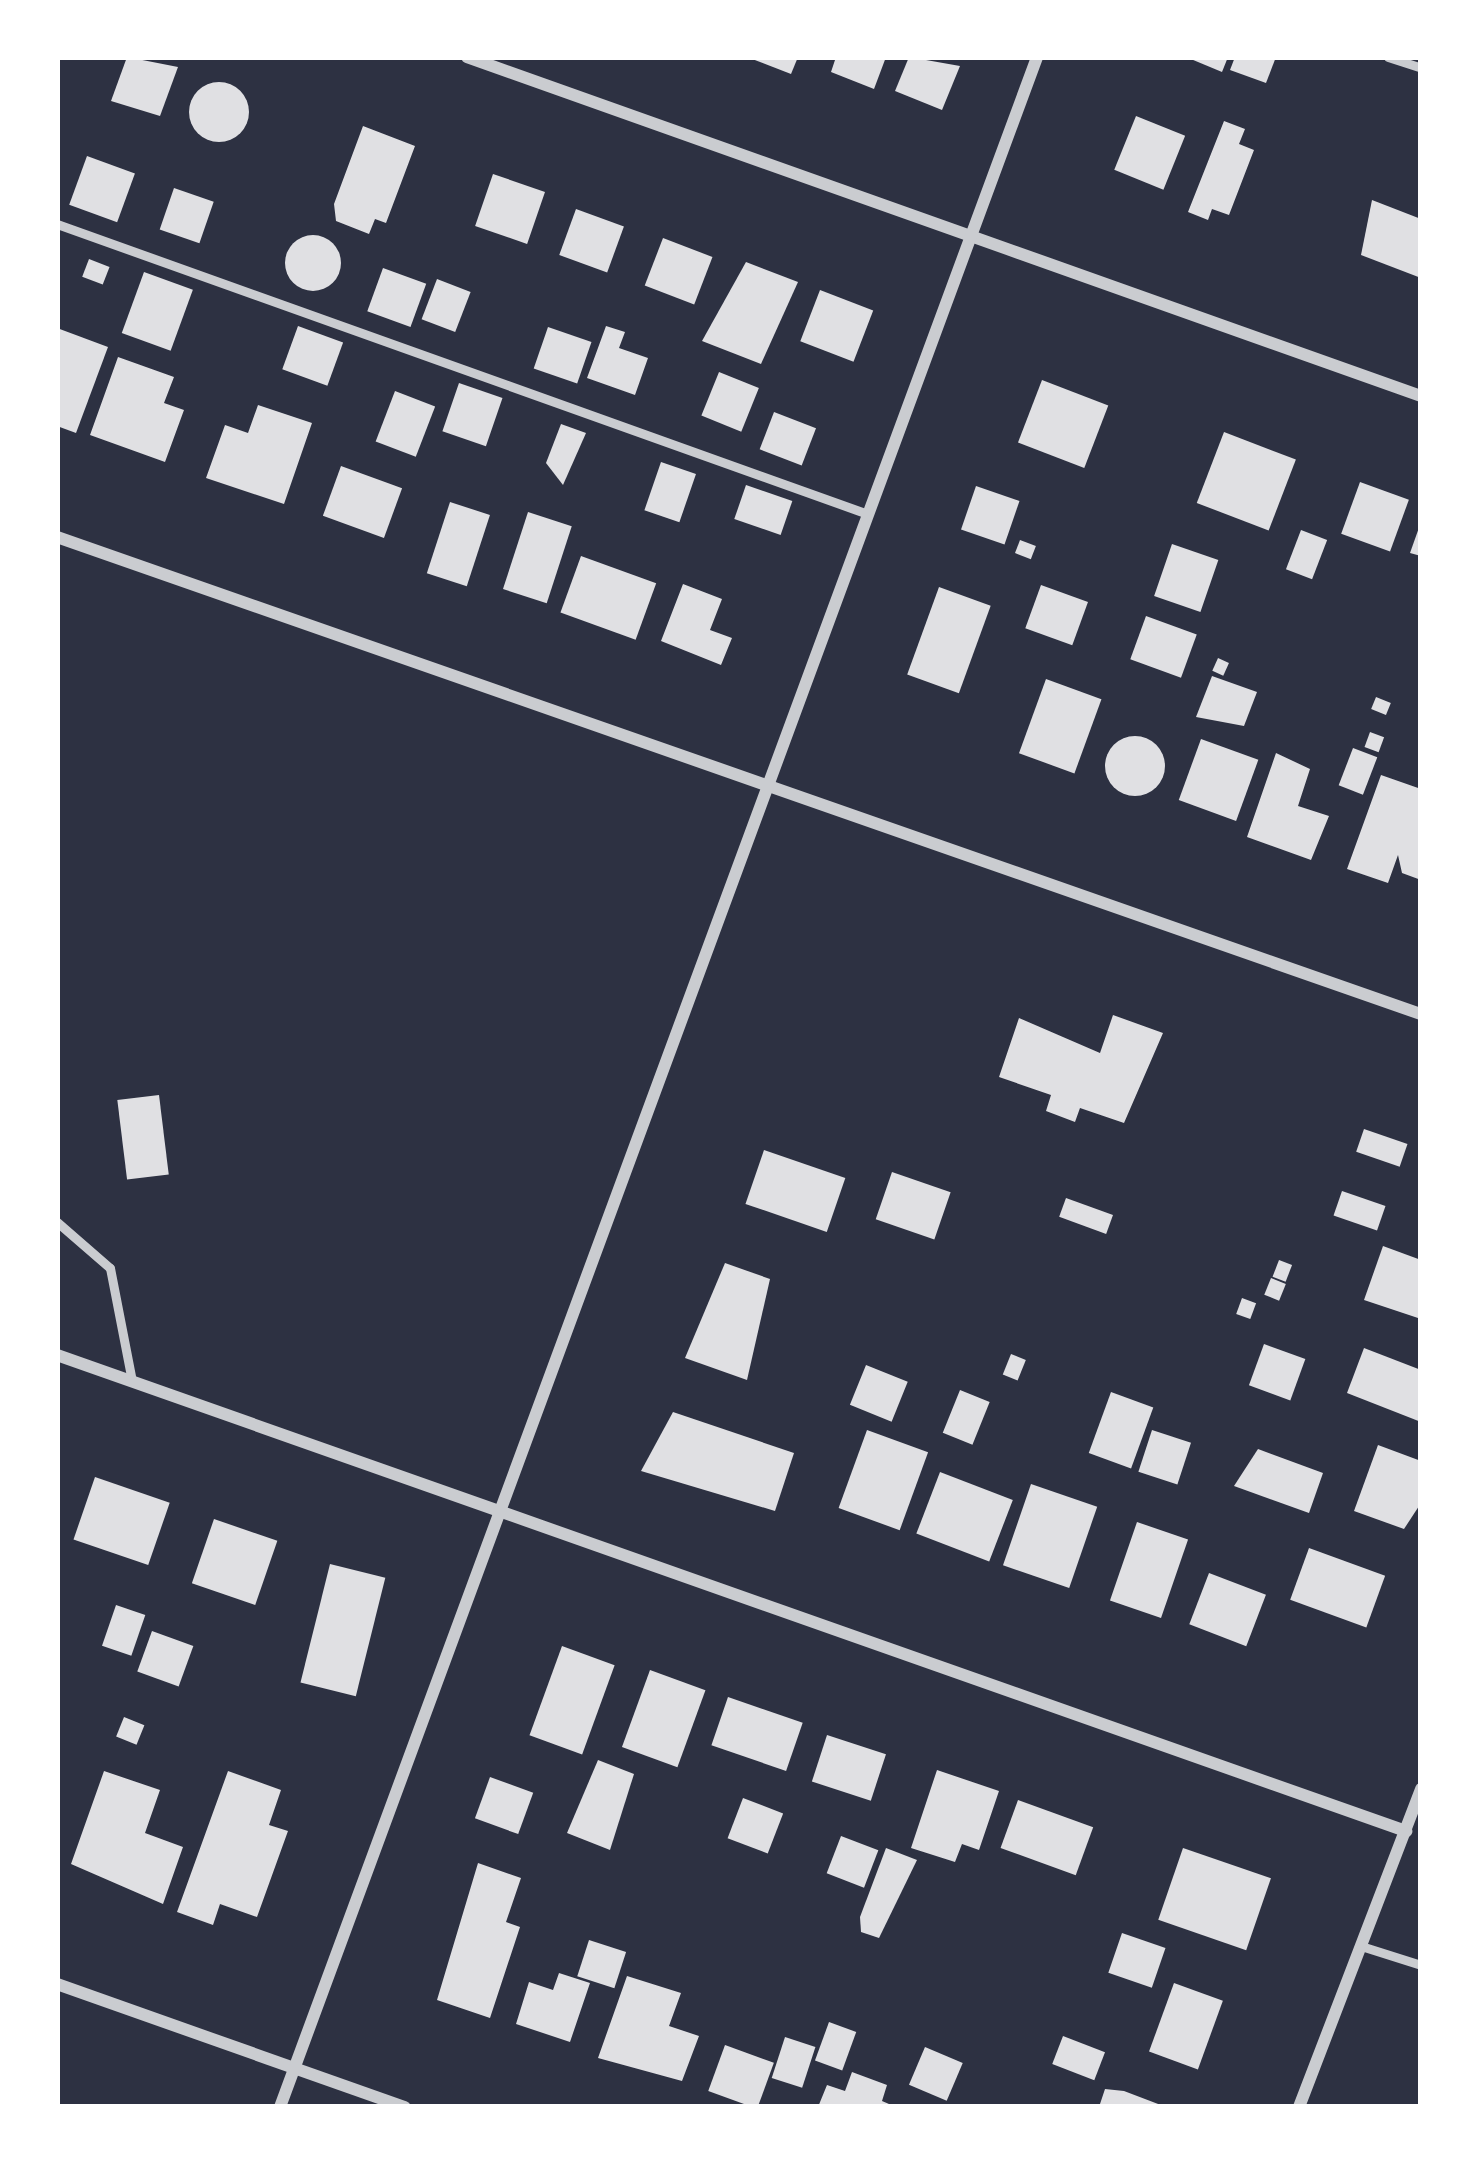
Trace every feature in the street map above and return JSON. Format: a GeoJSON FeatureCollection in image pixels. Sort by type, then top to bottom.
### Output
{"type":"FeatureCollection","features":[{"type":"Feature","properties":{"kind":"street"},"geometry":{"type":"LineString","coordinates":[[467,57],[1421,396]]}},
{"type":"Feature","properties":{"kind":"street"},"geometry":{"type":"LineString","coordinates":[[280,2107],[1037,57]]}},
{"type":"Feature","properties":{"kind":"street"},"geometry":{"type":"LineString","coordinates":[[57,537],[1421,1014]]}},
{"type":"Feature","properties":{"kind":"street"},"geometry":{"type":"LineString","coordinates":[[57,1354],[1406,1832]]}},
{"type":"Feature","properties":{"kind":"street"},"geometry":{"type":"LineString","coordinates":[[1299,2107],[1421,1789]]}},
{"type":"Feature","properties":{"kind":"street"},"geometry":{"type":"LineString","coordinates":[[57,1984],[405,2107]]}},
{"type":"Feature","properties":{"kind":"lane"},"geometry":{"type":"LineString","coordinates":[[1388,57],[1421,68]]}},
{"type":"Feature","properties":{"kind":"lane"},"geometry":{"type":"LineString","coordinates":[[57,224],[868,514]]}},
{"type":"Feature","properties":{"kind":"lane"},"geometry":{"type":"LineString","coordinates":[[57,1222],[110,1268],[132,1381]]}},
{"type":"Feature","properties":{"kind":"lane"},"geometry":{"type":"LineString","coordinates":[[1361,1946],[1421,1965]]}},
{"type":"Feature","properties":{"kind":"building"},"geometry":{"type":"Polygon","coordinates":[[[127,57],[178,67],[160,116],[111,101],[127,57]]]}},
{"type":"Feature","properties":{"kind":"building"},"geometry":{"type":"Polygon","coordinates":[[[747,57],[798,57],[791,74],[747,57]]]}},
{"type":"Feature","properties":{"kind":"building"},"geometry":{"type":"Polygon","coordinates":[[[836,57],[886,57],[874,89],[831,72],[836,57]]]}},
{"type":"Feature","properties":{"kind":"building"},"geometry":{"type":"Polygon","coordinates":[[[909,57],[960,66],[942,110],[895,91],[909,57]]]}},
{"type":"Feature","properties":{"kind":"building"},"geometry":{"type":"Polygon","coordinates":[[[1186,57],[1228,57],[1222,72],[1186,57]]]}},
{"type":"Feature","properties":{"kind":"building"},"geometry":{"type":"Polygon","coordinates":[[[1235,57],[1276,57],[1266,83],[1230,70],[1235,57]]]}},
{"type":"Feature","properties":{"kind":"building"},"geometry":{"type":"Polygon","coordinates":[[[219,82],[241,90],[249,112],[241,134],[219,142],[197,134],[189,112],[197,90],[219,82]]]}},
{"type":"Feature","properties":{"kind":"building"},"geometry":{"type":"Polygon","coordinates":[[[1136,116],[1185,136],[1163,190],[1114,170],[1136,116]]]}},
{"type":"Feature","properties":{"kind":"building"},"geometry":{"type":"Polygon","coordinates":[[[1224,121],[1245,129],[1239,144],[1254,150],[1229,215],[1212,209],[1208,220],[1188,212],[1224,121]]]}},
{"type":"Feature","properties":{"kind":"building"},"geometry":{"type":"Polygon","coordinates":[[[363,126],[415,146],[386,223],[375,219],[369,234],[336,221],[334,204],[363,126]]]}},
{"type":"Feature","properties":{"kind":"building"},"geometry":{"type":"Polygon","coordinates":[[[87,156],[135,173],[117,222],[69,205],[87,156]]]}},
{"type":"Feature","properties":{"kind":"building"},"geometry":{"type":"Polygon","coordinates":[[[493,174],[545,192],[527,244],[475,226],[493,174]]]}},
{"type":"Feature","properties":{"kind":"building"},"geometry":{"type":"Polygon","coordinates":[[[174,188],[214,202],[199,243],[160,230],[174,188]]]}},
{"type":"Feature","properties":{"kind":"building"},"geometry":{"type":"Polygon","coordinates":[[[1372,200],[1421,219],[1421,278],[1361,255],[1372,200]]]}},
{"type":"Feature","properties":{"kind":"building"},"geometry":{"type":"Polygon","coordinates":[[[576,209],[624,226],[607,272],[559,255],[576,209]]]}},
{"type":"Feature","properties":{"kind":"building"},"geometry":{"type":"Polygon","coordinates":[[[313,235],[333,243],[341,263],[333,283],[313,291],[293,283],[285,263],[293,243],[313,235]]]}},
{"type":"Feature","properties":{"kind":"building"},"geometry":{"type":"Polygon","coordinates":[[[663,238],[712,257],[694,305],[645,286],[663,238]]]}},
{"type":"Feature","properties":{"kind":"building"},"geometry":{"type":"Polygon","coordinates":[[[89,259],[110,267],[103,285],[82,277],[89,259]]]}},
{"type":"Feature","properties":{"kind":"building"},"geometry":{"type":"Polygon","coordinates":[[[746,262],[798,282],[761,364],[702,341],[746,262]]]}},
{"type":"Feature","properties":{"kind":"building"},"geometry":{"type":"Polygon","coordinates":[[[383,268],[426,284],[410,327],[367,311],[383,268]]]}},
{"type":"Feature","properties":{"kind":"building"},"geometry":{"type":"Polygon","coordinates":[[[144,272],[193,290],[171,351],[122,333],[144,272]]]}},
{"type":"Feature","properties":{"kind":"building"},"geometry":{"type":"Polygon","coordinates":[[[437,279],[471,292],[455,332],[422,319],[437,279]]]}},
{"type":"Feature","properties":{"kind":"building"},"geometry":{"type":"Polygon","coordinates":[[[820,290],[873,310],[854,362],[800,341],[820,290]]]}},
{"type":"Feature","properties":{"kind":"building"},"geometry":{"type":"Polygon","coordinates":[[[298,326],[343,342],[327,386],[282,369],[298,326]]]}},
{"type":"Feature","properties":{"kind":"building"},"geometry":{"type":"Polygon","coordinates":[[[606,326],[625,332],[619,348],[648,358],[635,395],[587,378],[606,326]]]}},
{"type":"Feature","properties":{"kind":"building"},"geometry":{"type":"Polygon","coordinates":[[[548,327],[591,342],[577,384],[534,369],[548,327]]]}},
{"type":"Feature","properties":{"kind":"building"},"geometry":{"type":"Polygon","coordinates":[[[57,328],[108,347],[76,433],[57,426],[57,328]]]}},
{"type":"Feature","properties":{"kind":"building"},"geometry":{"type":"Polygon","coordinates":[[[118,357],[174,377],[164,403],[184,410],[165,462],[90,435],[118,357]]]}},
{"type":"Feature","properties":{"kind":"building"},"geometry":{"type":"Polygon","coordinates":[[[719,372],[759,388],[741,432],[701,416],[719,372]]]}},
{"type":"Feature","properties":{"kind":"building"},"geometry":{"type":"Polygon","coordinates":[[[1042,380],[1108,405],[1084,468],[1018,443],[1042,380]]]}},
{"type":"Feature","properties":{"kind":"building"},"geometry":{"type":"Polygon","coordinates":[[[459,383],[502,398],[486,446],[442,431],[459,383]]]}},
{"type":"Feature","properties":{"kind":"building"},"geometry":{"type":"Polygon","coordinates":[[[395,391],[435,406],[416,457],[376,441],[395,391]]]}},
{"type":"Feature","properties":{"kind":"building"},"geometry":{"type":"Polygon","coordinates":[[[258,405],[312,423],[284,504],[206,478],[225,425],[248,433],[258,405]]]}},
{"type":"Feature","properties":{"kind":"building"},"geometry":{"type":"Polygon","coordinates":[[[774,412],[816,428],[802,465],[760,449],[774,412]]]}},
{"type":"Feature","properties":{"kind":"building"},"geometry":{"type":"Polygon","coordinates":[[[561,424],[586,433],[563,485],[546,463],[561,424]]]}},
{"type":"Feature","properties":{"kind":"building"},"geometry":{"type":"Polygon","coordinates":[[[1224,432],[1296,460],[1269,531],[1197,503],[1224,432]]]}},
{"type":"Feature","properties":{"kind":"building"},"geometry":{"type":"Polygon","coordinates":[[[661,462],[696,474],[679,522],[644,510],[661,462]]]}},
{"type":"Feature","properties":{"kind":"building"},"geometry":{"type":"Polygon","coordinates":[[[341,466],[402,488],[384,538],[323,516],[341,466]]]}},
{"type":"Feature","properties":{"kind":"building"},"geometry":{"type":"Polygon","coordinates":[[[1360,482],[1409,500],[1390,551],[1341,534],[1360,482]]]}},
{"type":"Feature","properties":{"kind":"building"},"geometry":{"type":"Polygon","coordinates":[[[746,485],[792,501],[781,535],[734,519],[746,485]]]}},
{"type":"Feature","properties":{"kind":"building"},"geometry":{"type":"Polygon","coordinates":[[[976,486],[1019,501],[1005,544],[961,529],[976,486]]]}},
{"type":"Feature","properties":{"kind":"building"},"geometry":{"type":"Polygon","coordinates":[[[450,502],[490,515],[467,586],[427,573],[450,502]]]}},
{"type":"Feature","properties":{"kind":"building"},"geometry":{"type":"Polygon","coordinates":[[[528,512],[572,526],[547,603],[503,589],[528,512]]]}},
{"type":"Feature","properties":{"kind":"building"},"geometry":{"type":"Polygon","coordinates":[[[1421,522],[1421,556],[1410,553],[1421,522]]]}},
{"type":"Feature","properties":{"kind":"building"},"geometry":{"type":"Polygon","coordinates":[[[1301,530],[1327,540],[1312,579],[1286,569],[1301,530]]]}},
{"type":"Feature","properties":{"kind":"building"},"geometry":{"type":"Polygon","coordinates":[[[1020,540],[1036,546],[1031,559],[1015,553],[1020,540]]]}},
{"type":"Feature","properties":{"kind":"building"},"geometry":{"type":"Polygon","coordinates":[[[1172,544],[1218,560],[1200,612],[1154,596],[1172,544]]]}},
{"type":"Feature","properties":{"kind":"building"},"geometry":{"type":"Polygon","coordinates":[[[581,556],[656,583],[636,640],[560,612],[581,556]]]}},
{"type":"Feature","properties":{"kind":"building"},"geometry":{"type":"Polygon","coordinates":[[[683,584],[722,599],[710,630],[732,638],[721,665],[661,641],[683,584]]]}},
{"type":"Feature","properties":{"kind":"building"},"geometry":{"type":"Polygon","coordinates":[[[1041,585],[1088,602],[1072,645],[1025,628],[1041,585]]]}},
{"type":"Feature","properties":{"kind":"building"},"geometry":{"type":"Polygon","coordinates":[[[939,587],[991,606],[959,693],[907,674],[939,587]]]}},
{"type":"Feature","properties":{"kind":"building"},"geometry":{"type":"Polygon","coordinates":[[[1146,616],[1197,634],[1181,678],[1130,659],[1146,616]]]}},
{"type":"Feature","properties":{"kind":"building"},"geometry":{"type":"Polygon","coordinates":[[[1218,658],[1229,663],[1223,676],[1212,671],[1218,658]]]}},
{"type":"Feature","properties":{"kind":"building"},"geometry":{"type":"Polygon","coordinates":[[[1212,676],[1257,692],[1244,726],[1196,717],[1212,676]]]}},
{"type":"Feature","properties":{"kind":"building"},"geometry":{"type":"Polygon","coordinates":[[[1046,679],[1101,699],[1074,773],[1019,753],[1046,679]]]}},
{"type":"Feature","properties":{"kind":"building"},"geometry":{"type":"Polygon","coordinates":[[[1376,697],[1391,703],[1386,715],[1371,709],[1376,697]]]}},
{"type":"Feature","properties":{"kind":"building"},"geometry":{"type":"Polygon","coordinates":[[[1370,732],[1384,737],[1379,752],[1365,747],[1370,732]]]}},
{"type":"Feature","properties":{"kind":"building"},"geometry":{"type":"Polygon","coordinates":[[[1135,736],[1156,745],[1165,766],[1156,787],[1135,796],[1114,787],[1105,766],[1114,745],[1135,736]]]}},
{"type":"Feature","properties":{"kind":"building"},"geometry":{"type":"Polygon","coordinates":[[[1201,739],[1258,760],[1236,821],[1179,800],[1201,739]]]}},
{"type":"Feature","properties":{"kind":"building"},"geometry":{"type":"Polygon","coordinates":[[[1353,748],[1377,757],[1363,795],[1339,785],[1353,748]]]}},
{"type":"Feature","properties":{"kind":"building"},"geometry":{"type":"Polygon","coordinates":[[[1276,753],[1310,769],[1298,806],[1329,816],[1311,860],[1247,837],[1276,753]]]}},
{"type":"Feature","properties":{"kind":"building"},"geometry":{"type":"Polygon","coordinates":[[[1381,775],[1421,789],[1421,880],[1402,873],[1398,855],[1388,883],[1347,869],[1381,775]]]}},
{"type":"Feature","properties":{"kind":"building"},"geometry":{"type":"Polygon","coordinates":[[[1113,1015],[1163,1033],[1124,1123],[1080,1108],[1075,1122],[1046,1111],[1051,1095],[999,1077],[1019,1018],[1100,1053],[1113,1015]]]}},
{"type":"Feature","properties":{"kind":"building"},"geometry":{"type":"Polygon","coordinates":[[[159,1095],[169,1174],[127,1180],[117,1100],[159,1095]]]}},
{"type":"Feature","properties":{"kind":"building"},"geometry":{"type":"Polygon","coordinates":[[[1364,1129],[1407,1144],[1400,1167],[1356,1152],[1364,1129]]]}},
{"type":"Feature","properties":{"kind":"building"},"geometry":{"type":"Polygon","coordinates":[[[764,1150],[845,1178],[827,1232],[745,1204],[764,1150]]]}},
{"type":"Feature","properties":{"kind":"building"},"geometry":{"type":"Polygon","coordinates":[[[892,1172],[951,1192],[934,1239],[876,1219],[892,1172]]]}},
{"type":"Feature","properties":{"kind":"building"},"geometry":{"type":"Polygon","coordinates":[[[1342,1191],[1385,1206],[1377,1231],[1334,1216],[1342,1191]]]}},
{"type":"Feature","properties":{"kind":"building"},"geometry":{"type":"Polygon","coordinates":[[[1066,1198],[1113,1215],[1106,1234],[1059,1217],[1066,1198]]]}},
{"type":"Feature","properties":{"kind":"building"},"geometry":{"type":"Polygon","coordinates":[[[1383,1246],[1421,1260],[1421,1319],[1364,1300],[1383,1246]]]}},
{"type":"Feature","properties":{"kind":"building"},"geometry":{"type":"Polygon","coordinates":[[[1279,1260],[1292,1265],[1286,1282],[1273,1277],[1279,1260]]]}},
{"type":"Feature","properties":{"kind":"building"},"geometry":{"type":"Polygon","coordinates":[[[725,1263],[770,1279],[747,1380],[685,1358],[725,1263]]]}},
{"type":"Feature","properties":{"kind":"building"},"geometry":{"type":"Polygon","coordinates":[[[1271,1278],[1286,1284],[1279,1301],[1264,1295],[1271,1278]]]}},
{"type":"Feature","properties":{"kind":"building"},"geometry":{"type":"Polygon","coordinates":[[[1242,1298],[1256,1303],[1250,1319],[1236,1314],[1242,1298]]]}},
{"type":"Feature","properties":{"kind":"building"},"geometry":{"type":"Polygon","coordinates":[[[1264,1344],[1305,1359],[1290,1400],[1249,1385],[1264,1344]]]}},
{"type":"Feature","properties":{"kind":"building"},"geometry":{"type":"Polygon","coordinates":[[[1364,1348],[1421,1370],[1421,1422],[1347,1393],[1364,1348]]]}},
{"type":"Feature","properties":{"kind":"building"},"geometry":{"type":"Polygon","coordinates":[[[1011,1354],[1026,1360],[1018,1380],[1003,1374],[1011,1354]]]}},
{"type":"Feature","properties":{"kind":"building"},"geometry":{"type":"Polygon","coordinates":[[[866,1365],[908,1382],[892,1422],[850,1405],[866,1365]]]}},
{"type":"Feature","properties":{"kind":"building"},"geometry":{"type":"Polygon","coordinates":[[[960,1390],[990,1402],[972,1445],[943,1433],[960,1390]]]}},
{"type":"Feature","properties":{"kind":"building"},"geometry":{"type":"Polygon","coordinates":[[[1111,1392],[1153,1407],[1131,1468],[1089,1453],[1111,1392]]]}},
{"type":"Feature","properties":{"kind":"building"},"geometry":{"type":"Polygon","coordinates":[[[673,1412],[794,1453],[775,1511],[641,1471],[673,1412]]]}},
{"type":"Feature","properties":{"kind":"building"},"geometry":{"type":"Polygon","coordinates":[[[867,1430],[928,1452],[900,1530],[839,1508],[867,1430]]]}},
{"type":"Feature","properties":{"kind":"building"},"geometry":{"type":"Polygon","coordinates":[[[1152,1430],[1191,1443],[1177,1485],[1138,1472],[1152,1430]]]}},
{"type":"Feature","properties":{"kind":"building"},"geometry":{"type":"Polygon","coordinates":[[[1378,1445],[1421,1461],[1421,1503],[1404,1529],[1354,1511],[1378,1445]]]}},
{"type":"Feature","properties":{"kind":"building"},"geometry":{"type":"Polygon","coordinates":[[[1258,1449],[1323,1473],[1309,1513],[1234,1486],[1258,1449]]]}},
{"type":"Feature","properties":{"kind":"building"},"geometry":{"type":"Polygon","coordinates":[[[940,1472],[1013,1500],[989,1562],[916,1534],[940,1472]]]}},
{"type":"Feature","properties":{"kind":"building"},"geometry":{"type":"Polygon","coordinates":[[[95,1477],[170,1503],[148,1565],[74,1539],[95,1477]]]}},
{"type":"Feature","properties":{"kind":"building"},"geometry":{"type":"Polygon","coordinates":[[[1031,1484],[1097,1507],[1069,1588],[1003,1565],[1031,1484]]]}},
{"type":"Feature","properties":{"kind":"building"},"geometry":{"type":"Polygon","coordinates":[[[214,1519],[277,1541],[255,1605],[192,1583],[214,1519]]]}},
{"type":"Feature","properties":{"kind":"building"},"geometry":{"type":"Polygon","coordinates":[[[1137,1522],[1188,1540],[1161,1618],[1110,1600],[1137,1522]]]}},
{"type":"Feature","properties":{"kind":"building"},"geometry":{"type":"Polygon","coordinates":[[[1309,1548],[1385,1576],[1366,1627],[1290,1600],[1309,1548]]]}},
{"type":"Feature","properties":{"kind":"building"},"geometry":{"type":"Polygon","coordinates":[[[330,1564],[385,1578],[356,1696],[300,1682],[330,1564]]]}},
{"type":"Feature","properties":{"kind":"building"},"geometry":{"type":"Polygon","coordinates":[[[1209,1573],[1266,1595],[1246,1646],[1189,1624],[1209,1573]]]}},
{"type":"Feature","properties":{"kind":"building"},"geometry":{"type":"Polygon","coordinates":[[[116,1605],[145,1615],[131,1656],[102,1646],[116,1605]]]}},
{"type":"Feature","properties":{"kind":"building"},"geometry":{"type":"Polygon","coordinates":[[[152,1631],[193,1646],[179,1686],[137,1671],[152,1631]]]}},
{"type":"Feature","properties":{"kind":"building"},"geometry":{"type":"Polygon","coordinates":[[[562,1646],[615,1665],[582,1754],[530,1735],[562,1646]]]}},
{"type":"Feature","properties":{"kind":"building"},"geometry":{"type":"Polygon","coordinates":[[[650,1670],[705,1690],[677,1767],[622,1747],[650,1670]]]}},
{"type":"Feature","properties":{"kind":"building"},"geometry":{"type":"Polygon","coordinates":[[[728,1697],[803,1723],[786,1771],[711,1745],[728,1697]]]}},
{"type":"Feature","properties":{"kind":"building"},"geometry":{"type":"Polygon","coordinates":[[[124,1717],[144,1725],[137,1745],[116,1736],[124,1717]]]}},
{"type":"Feature","properties":{"kind":"building"},"geometry":{"type":"Polygon","coordinates":[[[827,1735],[886,1754],[871,1801],[812,1782],[827,1735]]]}},
{"type":"Feature","properties":{"kind":"building"},"geometry":{"type":"Polygon","coordinates":[[[598,1760],[634,1774],[610,1850],[567,1833],[598,1760]]]}},
{"type":"Feature","properties":{"kind":"building"},"geometry":{"type":"Polygon","coordinates":[[[937,1770],[999,1791],[979,1850],[962,1844],[955,1862],[911,1848],[937,1770]]]}},
{"type":"Feature","properties":{"kind":"building"},"geometry":{"type":"Polygon","coordinates":[[[104,1771],[160,1790],[145,1833],[183,1847],[163,1904],[71,1864],[104,1771]]]}},
{"type":"Feature","properties":{"kind":"building"},"geometry":{"type":"Polygon","coordinates":[[[228,1771],[281,1790],[269,1825],[288,1831],[257,1917],[220,1904],[213,1925],[177,1912],[228,1771]]]}},
{"type":"Feature","properties":{"kind":"building"},"geometry":{"type":"Polygon","coordinates":[[[490,1777],[533,1793],[518,1834],[475,1818],[490,1777]]]}},
{"type":"Feature","properties":{"kind":"building"},"geometry":{"type":"Polygon","coordinates":[[[743,1798],[783,1813],[768,1854],[728,1838],[743,1798]]]}},
{"type":"Feature","properties":{"kind":"building"},"geometry":{"type":"Polygon","coordinates":[[[1018,1800],[1093,1827],[1076,1875],[1001,1848],[1018,1800]]]}},
{"type":"Feature","properties":{"kind":"building"},"geometry":{"type":"Polygon","coordinates":[[[841,1836],[878,1850],[864,1888],[827,1873],[841,1836]]]}},
{"type":"Feature","properties":{"kind":"building"},"geometry":{"type":"Polygon","coordinates":[[[886,1848],[917,1860],[879,1938],[861,1932],[860,1917],[886,1848]]]}},
{"type":"Feature","properties":{"kind":"building"},"geometry":{"type":"Polygon","coordinates":[[[1183,1848],[1271,1878],[1246,1950],[1158,1920],[1183,1848]]]}},
{"type":"Feature","properties":{"kind":"building"},"geometry":{"type":"Polygon","coordinates":[[[478,1863],[521,1878],[506,1922],[520,1927],[490,2018],[437,2000],[478,1863]]]}},
{"type":"Feature","properties":{"kind":"building"},"geometry":{"type":"Polygon","coordinates":[[[1122,1933],[1165,1948],[1152,1988],[1108,1973],[1122,1933]]]}},
{"type":"Feature","properties":{"kind":"building"},"geometry":{"type":"Polygon","coordinates":[[[589,1940],[626,1952],[614,1988],[577,1976],[589,1940]]]}},
{"type":"Feature","properties":{"kind":"building"},"geometry":{"type":"Polygon","coordinates":[[[559,1973],[590,1983],[570,2042],[516,2024],[529,1982],[553,1990],[559,1973]]]}},
{"type":"Feature","properties":{"kind":"building"},"geometry":{"type":"Polygon","coordinates":[[[627,1976],[681,1993],[669,2026],[699,2036],[682,2081],[598,2058],[627,1976]]]}},
{"type":"Feature","properties":{"kind":"building"},"geometry":{"type":"Polygon","coordinates":[[[1174,1983],[1223,2001],[1198,2069],[1149,2052],[1174,1983]]]}},
{"type":"Feature","properties":{"kind":"building"},"geometry":{"type":"Polygon","coordinates":[[[829,2022],[856,2032],[842,2070],[815,2061],[829,2022]]]}},
{"type":"Feature","properties":{"kind":"building"},"geometry":{"type":"Polygon","coordinates":[[[1063,2036],[1105,2052],[1094,2080],[1052,2064],[1063,2036]]]}},
{"type":"Feature","properties":{"kind":"building"},"geometry":{"type":"Polygon","coordinates":[[[785,2037],[815,2047],[802,2088],[772,2078],[785,2037]]]}},
{"type":"Feature","properties":{"kind":"building"},"geometry":{"type":"Polygon","coordinates":[[[725,2045],[774,2063],[758,2107],[708,2091],[725,2045]]]}},
{"type":"Feature","properties":{"kind":"building"},"geometry":{"type":"Polygon","coordinates":[[[925,2047],[963,2063],[947,2101],[909,2085],[925,2047]]]}},
{"type":"Feature","properties":{"kind":"building"},"geometry":{"type":"Polygon","coordinates":[[[852,2072],[887,2085],[882,2101],[896,2107],[818,2107],[827,2085],[845,2091],[852,2072]]]}},
{"type":"Feature","properties":{"kind":"building"},"geometry":{"type":"Polygon","coordinates":[[[1105,2089],[1124,2091],[1166,2107],[1099,2107],[1105,2089]]]}}]}
